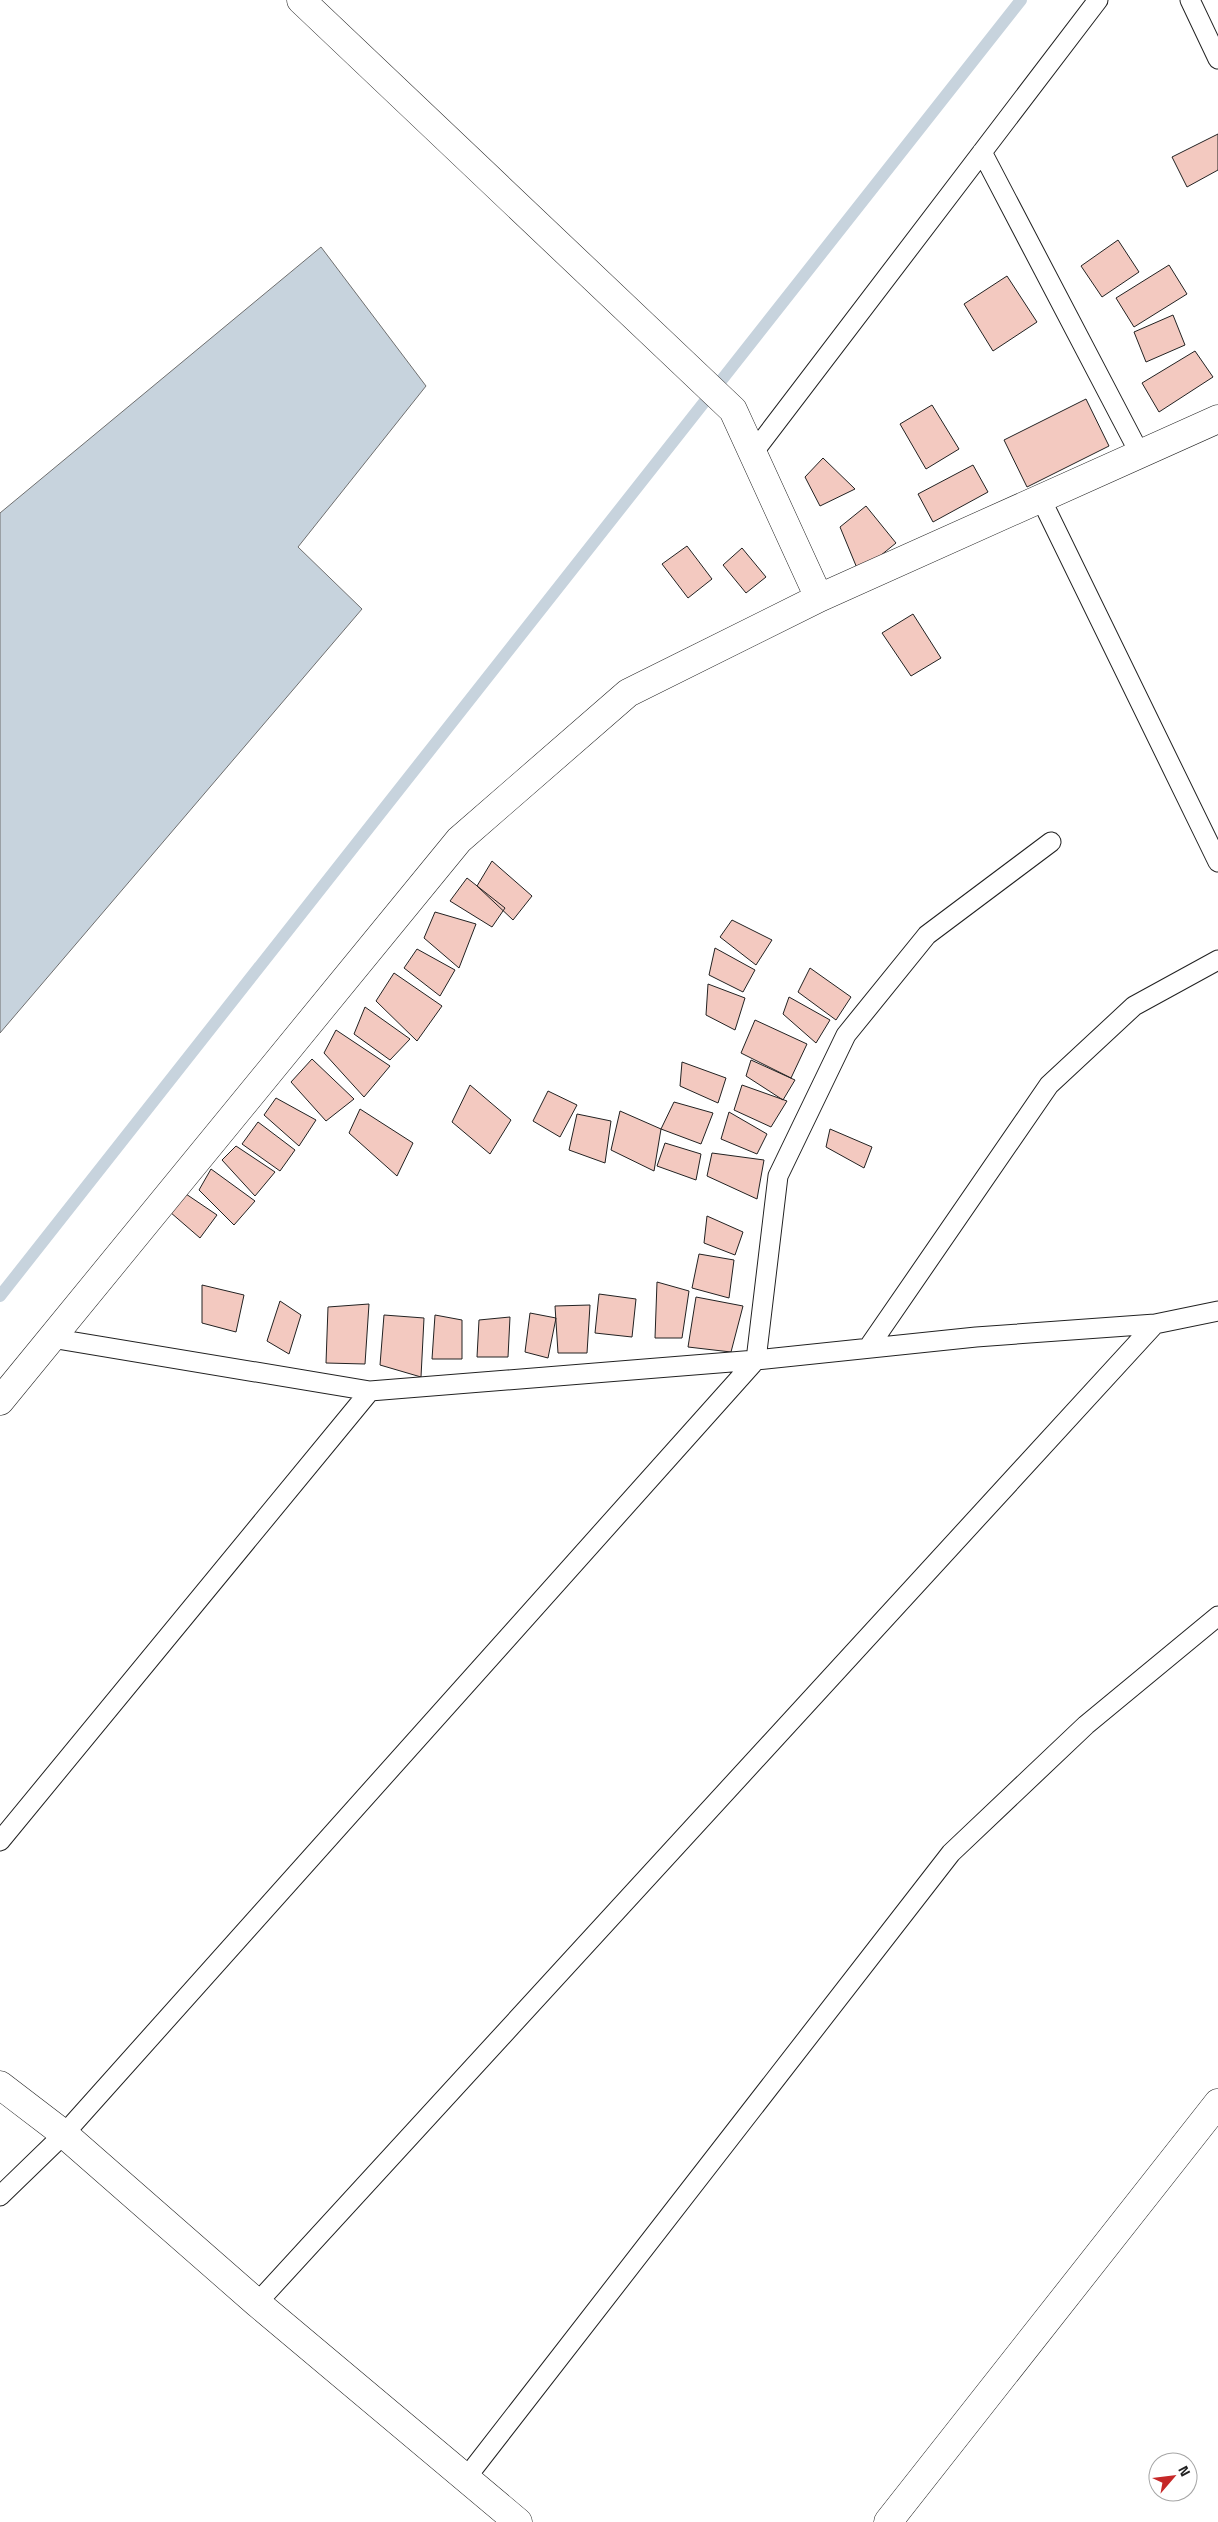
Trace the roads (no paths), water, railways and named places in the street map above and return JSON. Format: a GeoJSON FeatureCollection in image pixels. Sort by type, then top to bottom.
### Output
{"type":"FeatureCollection","features":[{"type":"Feature","properties":{"kind":"street"},"geometry":{"type":"LineString","coordinates":[[301,0],[733,410],[819,598]]}},
{"type":"Feature","properties":{"kind":"street"},"geometry":{"type":"LineString","coordinates":[[0,1401],[460,840],[628,693],[819,598],[1218,419]]}},
{"type":"Feature","properties":{"kind":"street"},"geometry":{"type":"LineString","coordinates":[[0,2085],[64,2134],[257,2303],[518,2522]]}},
{"type":"Feature","properties":{"kind":"street"},"geometry":{"type":"LineString","coordinates":[[888,2522],[1218,2103]]}},
{"type":"Feature","properties":{"kind":"lane"},"geometry":{"type":"LineString","coordinates":[[753,453],[1098,0]]}},
{"type":"Feature","properties":{"kind":"lane"},"geometry":{"type":"LineString","coordinates":[[1190,0],[1218,59]]}},
{"type":"Feature","properties":{"kind":"lane"},"geometry":{"type":"LineString","coordinates":[[982,152],[1140,454]]}},
{"type":"Feature","properties":{"kind":"lane"},"geometry":{"type":"LineString","coordinates":[[1041,499],[1218,862]]}},
{"type":"Feature","properties":{"kind":"lane"},"geometry":{"type":"LineString","coordinates":[[0,2196],[64,2134],[756,1360],[778,1176],[846,1036],[927,935],[1051,842]]}},
{"type":"Feature","properties":{"kind":"lane"},"geometry":{"type":"LineString","coordinates":[[868,1348],[1049,1085],[1134,1006],[1218,960]]}},
{"type":"Feature","properties":{"kind":"lane"},"geometry":{"type":"LineString","coordinates":[[52,1338],[370,1391],[756,1360],[976,1337],[1155,1324],[1218,1311]]}},
{"type":"Feature","properties":{"kind":"lane"},"geometry":{"type":"LineString","coordinates":[[257,2303],[1155,1324]]}},
{"type":"Feature","properties":{"kind":"lane"},"geometry":{"type":"LineString","coordinates":[[0,1841],[370,1391]]}},
{"type":"Feature","properties":{"kind":"lane"},"geometry":{"type":"LineString","coordinates":[[466,2478],[951,1853],[1086,1725],[1218,1616]]}},
{"type":"Feature","properties":{"kind":"waterway"},"geometry":{"type":"LineString","coordinates":[[0,1296],[1021,0]]}}]}
